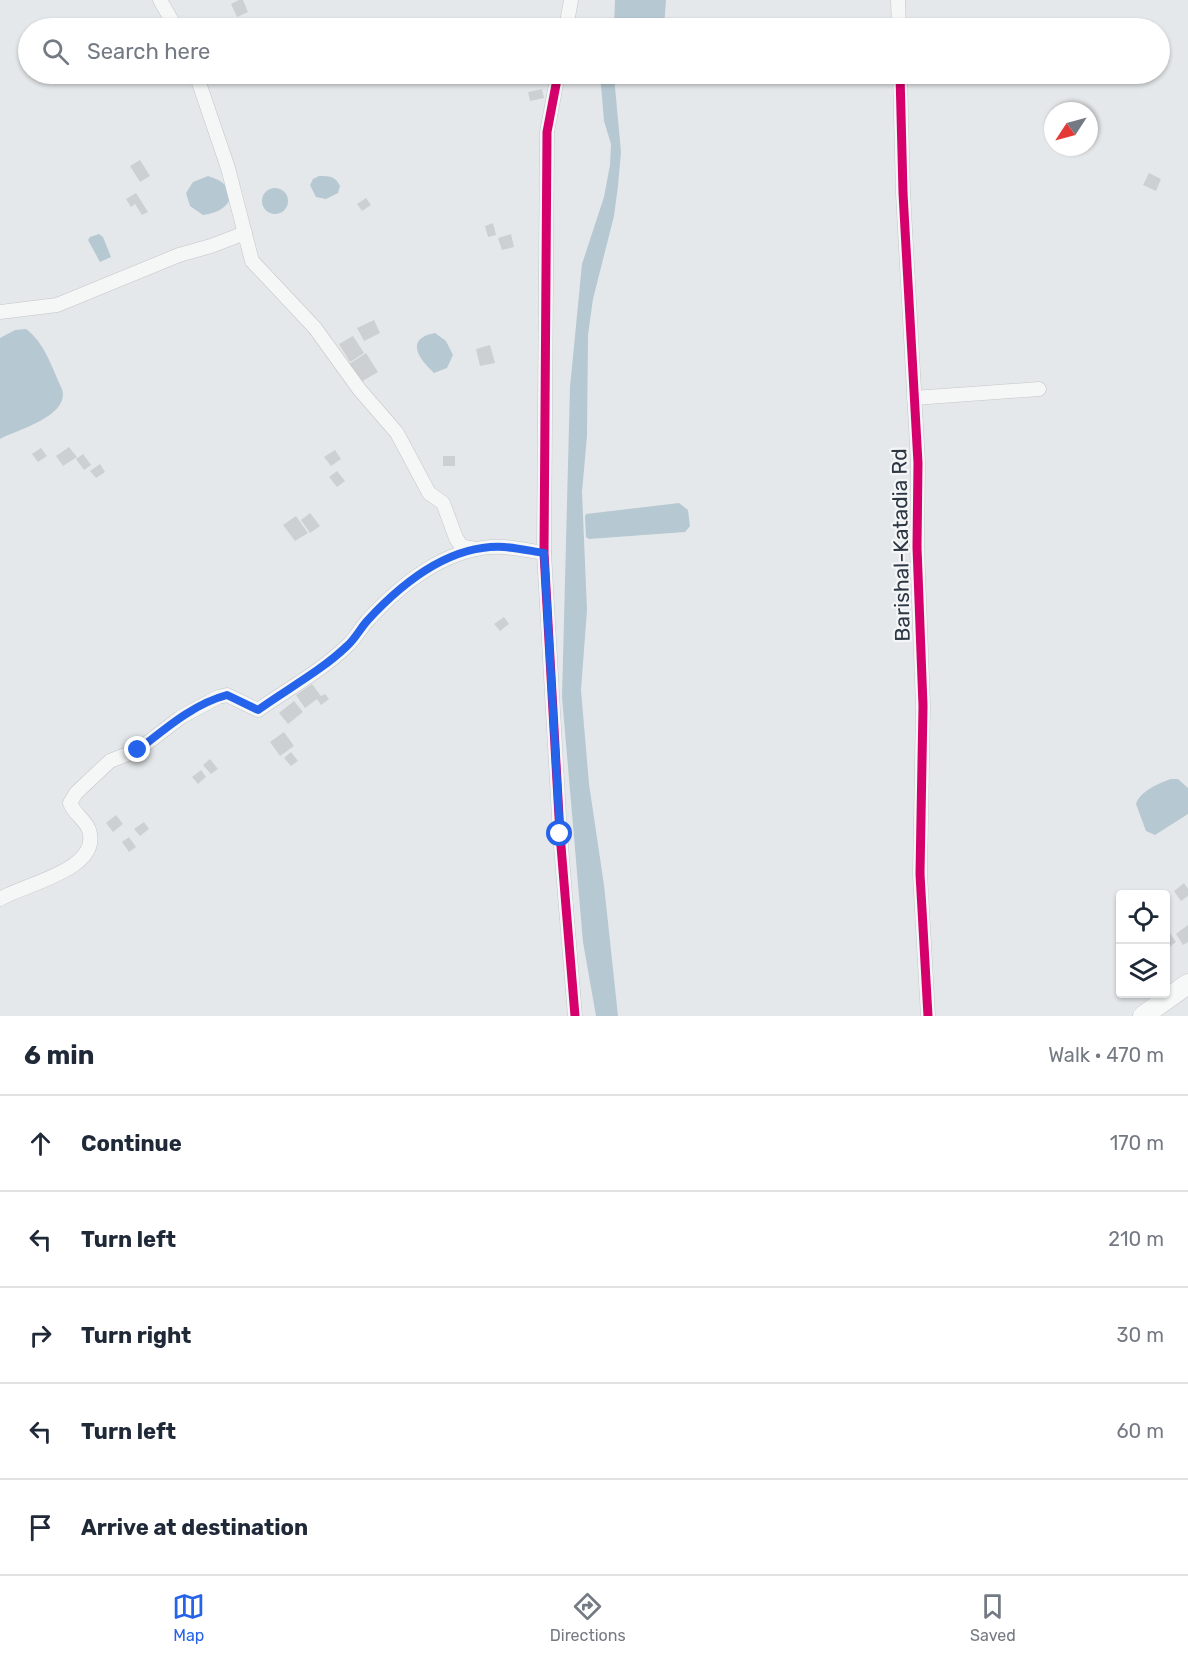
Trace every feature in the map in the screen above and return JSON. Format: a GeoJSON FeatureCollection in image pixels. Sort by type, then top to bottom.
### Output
{"type":"FeatureCollection","features":[{"type":"Feature","properties":{"kind":"main road"},"geometry":{"type":"LineString","coordinates":[[1143,1016],[1188,984]]}},
{"type":"Feature","properties":{"kind":"street"},"geometry":{"type":"LineString","coordinates":[[160,0],[170,18]]}},
{"type":"Feature","properties":{"kind":"street"},"geometry":{"type":"LineString","coordinates":[[568,18],[571,0]]}},
{"type":"Feature","properties":{"kind":"street"},"geometry":{"type":"LineString","coordinates":[[898,0],[899,18]]}},
{"type":"Feature","properties":{"kind":"street"},"geometry":{"type":"LineString","coordinates":[[199,84],[228,168],[252,261],[315,328],[359,389],[397,432],[429,493],[443,503],[460,544],[464,547],[478,549]]}},
{"type":"Feature","properties":{"kind":"street"},"geometry":{"type":"LineString","coordinates":[[556,84],[547,132],[544,553],[560,834],[575,1016]]}},
{"type":"Feature","properties":{"kind":"street","name":"Barishal-Katadia Rd"},"geometry":{"type":"LineString","coordinates":[[900,84],[903,193],[918,463],[917,547],[923,706],[920,874],[928,1016]]}},
{"type":"Feature","properties":{"kind":"street"},"geometry":{"type":"LineString","coordinates":[[0,312],[57,305],[179,255],[245,233]]}},
{"type":"Feature","properties":{"kind":"street"},"geometry":{"type":"LineString","coordinates":[[914,398],[1039,389]]}},
{"type":"Feature","properties":{"kind":"street"},"geometry":{"type":"LineString","coordinates":[[0,899],[10,893],[42,883],[89,852],[91,841],[88,829],[70,803],[76,793],[110,762],[138,750],[181,717],[218,697],[227,695],[258,710],[333,659],[390,599],[428,569],[462,553],[478,549],[503,547],[544,553]]}},
{"type":"Feature","properties":{"kind":"water"},"geometry":{"type":"Polygon","coordinates":[[[615,0],[666,0],[665,18],[614,18],[615,0]]]}},
{"type":"Feature","properties":{"kind":"water"},"geometry":{"type":"Polygon","coordinates":[[[601,84],[615,84],[621,152],[618,186],[614,216],[593,299],[588,335],[587,436],[582,492],[587,610],[581,690],[589,784],[604,885],[618,1016],[596,1016],[583,942],[562,697],[570,387],[582,264],[604,197],[610,165],[611,144],[604,121],[601,84]]]}},
{"type":"Feature","properties":{"kind":"water"},"geometry":{"type":"Polygon","coordinates":[[[208,176],[225,185],[230,197],[228,203],[222,208],[214,213],[203,215],[190,206],[186,193],[193,182],[208,176]]]}},
{"type":"Feature","properties":{"kind":"water"},"geometry":{"type":"Polygon","coordinates":[[[319,176],[334,178],[340,186],[338,193],[326,199],[316,197],[310,185],[313,179],[319,176]]]}},
{"type":"Feature","properties":{"kind":"water"},"geometry":{"type":"Polygon","coordinates":[[[275,188],[284,192],[288,201],[284,210],[275,214],[266,210],[262,201],[266,192],[275,188]]]}},
{"type":"Feature","properties":{"kind":"water"},"geometry":{"type":"Polygon","coordinates":[[[99,234],[103,237],[111,257],[100,262],[88,240],[99,234]]]}},
{"type":"Feature","properties":{"kind":"water"},"geometry":{"type":"Polygon","coordinates":[[[26,329],[38,341],[47,356],[62,389],[62,398],[58,407],[51,414],[0,439],[0,338],[15,330],[26,329]]]}},
{"type":"Feature","properties":{"kind":"water"},"geometry":{"type":"Polygon","coordinates":[[[435,333],[446,341],[453,355],[447,368],[434,373],[423,362],[417,345],[425,336],[435,333]]]}},
{"type":"Feature","properties":{"kind":"water"},"geometry":{"type":"Polygon","coordinates":[[[679,503],[688,510],[690,526],[685,532],[589,539],[586,537],[586,514],[679,503]]]}},
{"type":"Feature","properties":{"kind":"water"},"geometry":{"type":"Polygon","coordinates":[[[1171,779],[1178,779],[1188,788],[1188,814],[1155,835],[1146,831],[1136,804],[1146,791],[1171,779]]]}},
{"type":"Feature","properties":{"kind":"building"},"geometry":{"type":"Polygon","coordinates":[[[243,0],[248,12],[237,17],[231,4],[243,0]]]}},
{"type":"Feature","properties":{"kind":"building"},"geometry":{"type":"Polygon","coordinates":[[[542,89],[544,98],[530,101],[528,92],[542,89]]]}},
{"type":"Feature","properties":{"kind":"building"},"geometry":{"type":"Polygon","coordinates":[[[140,160],[150,176],[140,182],[130,166],[140,160]]]}},
{"type":"Feature","properties":{"kind":"building"},"geometry":{"type":"Polygon","coordinates":[[[1149,173],[1161,179],[1156,191],[1143,185],[1149,173]]]}},
{"type":"Feature","properties":{"kind":"building"},"geometry":{"type":"Polygon","coordinates":[[[136,193],[148,212],[142,215],[135,204],[131,207],[126,199],[136,193]]]}},
{"type":"Feature","properties":{"kind":"building"},"geometry":{"type":"Polygon","coordinates":[[[366,198],[371,205],[362,211],[357,204],[366,198]]]}},
{"type":"Feature","properties":{"kind":"building"},"geometry":{"type":"Polygon","coordinates":[[[493,223],[496,235],[488,237],[485,226],[493,223]]]}},
{"type":"Feature","properties":{"kind":"building"},"geometry":{"type":"Polygon","coordinates":[[[511,234],[514,247],[502,250],[498,238],[511,234]]]}},
{"type":"Feature","properties":{"kind":"building"},"geometry":{"type":"Polygon","coordinates":[[[374,320],[380,333],[364,341],[357,328],[374,320]]]}},
{"type":"Feature","properties":{"kind":"building"},"geometry":{"type":"Polygon","coordinates":[[[353,336],[364,353],[350,362],[339,344],[353,336]]]}},
{"type":"Feature","properties":{"kind":"building"},"geometry":{"type":"Polygon","coordinates":[[[490,345],[495,363],[480,366],[476,349],[490,345]]]}},
{"type":"Feature","properties":{"kind":"building"},"geometry":{"type":"Polygon","coordinates":[[[366,353],[378,372],[361,382],[349,364],[366,353]]]}},
{"type":"Feature","properties":{"kind":"building"},"geometry":{"type":"Polygon","coordinates":[[[69,447],[77,457],[63,466],[56,456],[69,447]]]}},
{"type":"Feature","properties":{"kind":"building"},"geometry":{"type":"Polygon","coordinates":[[[41,448],[47,456],[38,462],[32,454],[41,448]]]}},
{"type":"Feature","properties":{"kind":"building"},"geometry":{"type":"Polygon","coordinates":[[[335,450],[341,459],[331,466],[324,457],[335,450]]]}},
{"type":"Feature","properties":{"kind":"building"},"geometry":{"type":"Polygon","coordinates":[[[83,454],[91,465],[84,470],[76,459],[83,454]]]}},
{"type":"Feature","properties":{"kind":"building"},"geometry":{"type":"Polygon","coordinates":[[[443,456],[455,456],[455,466],[443,466],[443,456]]]}},
{"type":"Feature","properties":{"kind":"building"},"geometry":{"type":"Polygon","coordinates":[[[100,464],[105,472],[96,478],[90,471],[100,464]]]}},
{"type":"Feature","properties":{"kind":"building"},"geometry":{"type":"Polygon","coordinates":[[[337,471],[345,481],[337,487],[329,477],[337,471]]]}},
{"type":"Feature","properties":{"kind":"building"},"geometry":{"type":"Polygon","coordinates":[[[310,513],[320,526],[310,533],[301,520],[310,513]]]}},
{"type":"Feature","properties":{"kind":"building"},"geometry":{"type":"Polygon","coordinates":[[[296,516],[308,533],[295,541],[283,525],[296,516]]]}},
{"type":"Feature","properties":{"kind":"building"},"geometry":{"type":"Polygon","coordinates":[[[504,617],[509,624],[500,631],[494,624],[504,617]]]}},
{"type":"Feature","properties":{"kind":"building"},"geometry":{"type":"Polygon","coordinates":[[[312,684],[321,696],[325,694],[329,699],[321,705],[317,699],[305,708],[296,695],[312,684]]]}},
{"type":"Feature","properties":{"kind":"building"},"geometry":{"type":"Polygon","coordinates":[[[294,701],[303,712],[288,724],[279,713],[294,701]]]}},
{"type":"Feature","properties":{"kind":"building"},"geometry":{"type":"Polygon","coordinates":[[[284,732],[294,746],[280,756],[270,742],[284,732]]]}},
{"type":"Feature","properties":{"kind":"building"},"geometry":{"type":"Polygon","coordinates":[[[291,752],[298,761],[291,766],[284,758],[291,752]]]}},
{"type":"Feature","properties":{"kind":"building"},"geometry":{"type":"Polygon","coordinates":[[[210,759],[218,769],[211,774],[203,765],[210,759]]]}},
{"type":"Feature","properties":{"kind":"building"},"geometry":{"type":"Polygon","coordinates":[[[201,770],[206,777],[198,784],[192,777],[201,770]]]}},
{"type":"Feature","properties":{"kind":"building"},"geometry":{"type":"Polygon","coordinates":[[[116,815],[123,824],[113,832],[106,823],[116,815]]]}},
{"type":"Feature","properties":{"kind":"building"},"geometry":{"type":"Polygon","coordinates":[[[144,822],[149,829],[140,836],[134,829],[144,822]]]}},
{"type":"Feature","properties":{"kind":"building"},"geometry":{"type":"Polygon","coordinates":[[[129,837],[136,847],[129,852],[122,842],[129,837]]]}},
{"type":"Feature","properties":{"kind":"building"},"geometry":{"type":"Polygon","coordinates":[[[1184,883],[1188,889],[1188,896],[1181,901],[1174,891],[1184,883]]]}},
{"type":"Feature","properties":{"kind":"building"},"geometry":{"type":"Polygon","coordinates":[[[1188,925],[1188,942],[1183,945],[1176,934],[1188,925]]]}},
{"type":"Feature","properties":{"kind":"building"},"geometry":{"type":"Polygon","coordinates":[[[1170,933],[1176,942],[1170,947],[1170,933]]]}},
{"type":"Feature","properties":{"kind":"cycle path"},"geometry":{"type":"LineString","coordinates":[[556,84],[547,132],[544,553],[560,834],[575,1016]]}},
{"type":"Feature","properties":{"kind":"cycle path"},"geometry":{"type":"LineString","coordinates":[[900,84],[903,193],[918,463],[917,547],[923,706],[920,874],[928,1016]]}},
{"type":"Feature","properties":{"kind":"route"},"geometry":{"type":"LineString","coordinates":[[138,750],[181,717],[218,697],[227,695],[258,710],[333,659],[390,599],[428,569],[462,553],[478,549],[503,547],[544,553],[560,834]]}}]}
